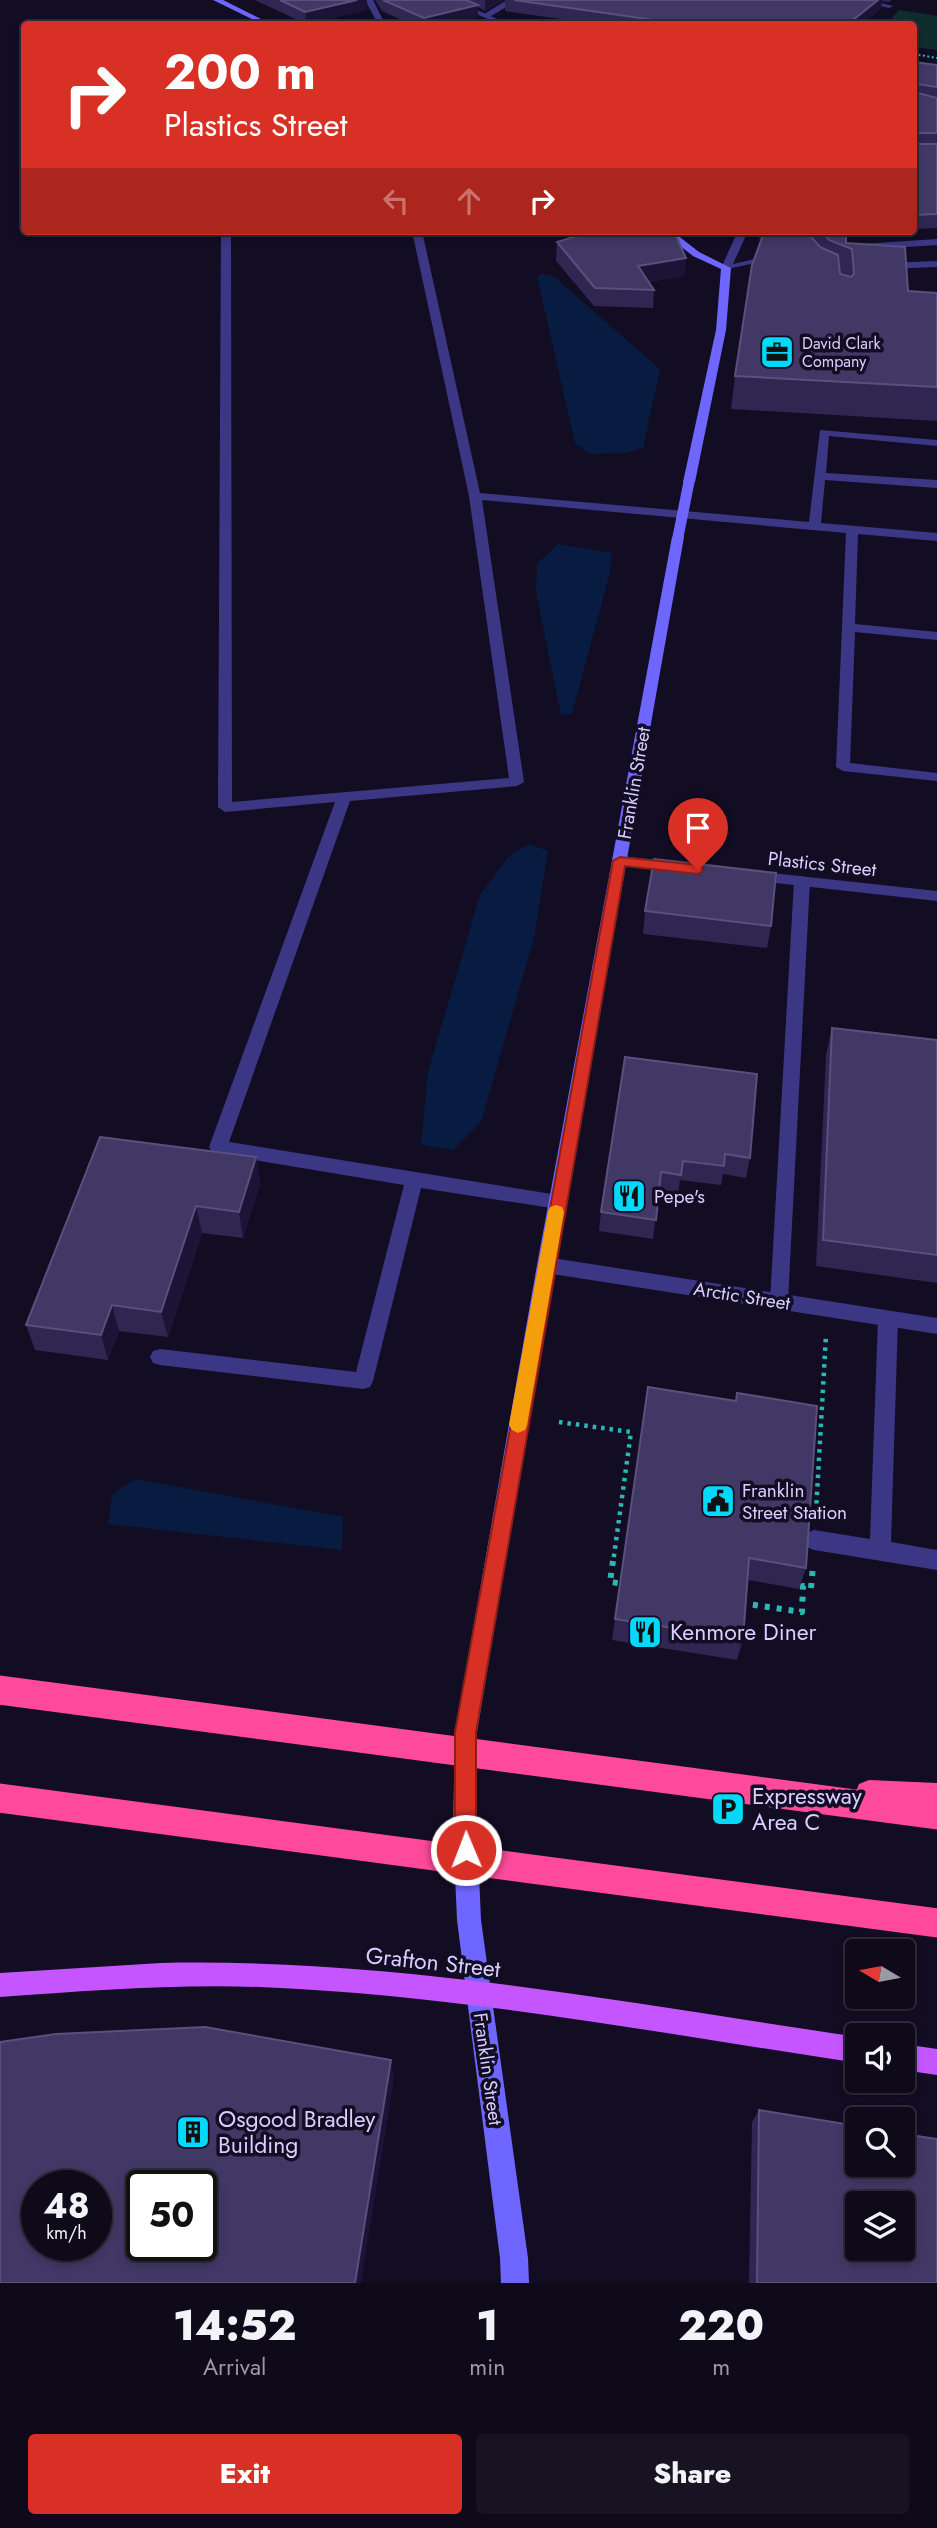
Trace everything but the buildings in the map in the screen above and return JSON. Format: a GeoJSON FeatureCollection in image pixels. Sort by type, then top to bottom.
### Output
{"type":"FeatureCollection","features":[{"type":"Feature","properties":{"kind":"highway"},"geometry":{"type":"LineString","coordinates":[[0,1684],[78,1701]]}},
{"type":"Feature","properties":{"kind":"highway"},"geometry":{"type":"LineString","coordinates":[[0,1690],[937,1815]]}},
{"type":"Feature","properties":{"kind":"highway"},"geometry":{"type":"LineString","coordinates":[[747,1789],[937,1797]]}},
{"type":"Feature","properties":{"kind":"highway"},"geometry":{"type":"LineString","coordinates":[[0,1798],[937,1923]]}},
{"type":"Feature","properties":{"kind":"main road"},"geometry":{"type":"LineString","coordinates":[[217,0],[261,21]]}},
{"type":"Feature","properties":{"kind":"main road"},"geometry":{"type":"LineString","coordinates":[[671,235],[696,254],[726,268]]}},
{"type":"Feature","properties":{"kind":"main road","name":"Franklin Street"},"geometry":{"type":"LineString","coordinates":[[515,2283],[514,2258],[468,1920],[466,1732],[546,1265],[678,537],[721,330],[726,268]]}},
{"type":"Feature","properties":{"kind":"main road","name":"Grafton Street"},"geometry":{"type":"LineString","coordinates":[[0,1985],[191,1973],[261,1975],[478,1994],[845,2048]]}},
{"type":"Feature","properties":{"kind":"main road"},"geometry":{"type":"LineString","coordinates":[[915,2059],[937,2062]]}},
{"type":"Feature","properties":{"kind":"street"},"geometry":{"type":"LineString","coordinates":[[369,0],[376,9],[378,21]]}},
{"type":"Feature","properties":{"kind":"street"},"geometry":{"type":"LineString","coordinates":[[449,0],[497,21]]}},
{"type":"Feature","properties":{"kind":"street"},"geometry":{"type":"LineString","coordinates":[[857,0],[889,6]]}},
{"type":"Feature","properties":{"kind":"street"},"geometry":{"type":"LineString","coordinates":[[485,16],[510,2]]}},
{"type":"Feature","properties":{"kind":"street"},"geometry":{"type":"LineString","coordinates":[[226,235],[225,807],[517,782],[475,496],[418,235]]}},
{"type":"Feature","properties":{"kind":"street"},"geometry":{"type":"LineString","coordinates":[[726,268],[741,235]]}},
{"type":"Feature","properties":{"kind":"street"},"geometry":{"type":"LineString","coordinates":[[846,249],[937,243]]}},
{"type":"Feature","properties":{"kind":"street"},"geometry":{"type":"LineString","coordinates":[[726,268],[785,256]]}},
{"type":"Feature","properties":{"kind":"street"},"geometry":{"type":"LineString","coordinates":[[871,267],[937,264]]}},
{"type":"Feature","properties":{"kind":"street"},"geometry":{"type":"LineString","coordinates":[[815,526],[824,432],[937,443]]}},
{"type":"Feature","properties":{"kind":"street"},"geometry":{"type":"LineString","coordinates":[[820,476],[937,484]]}},
{"type":"Feature","properties":{"kind":"street"},"geometry":{"type":"LineString","coordinates":[[475,496],[937,537]]}},
{"type":"Feature","properties":{"kind":"street"},"geometry":{"type":"LineString","coordinates":[[852,529],[843,767],[937,777]]}},
{"type":"Feature","properties":{"kind":"street"},"geometry":{"type":"LineString","coordinates":[[848,627],[937,636]]}},
{"type":"Feature","properties":{"kind":"street"},"geometry":{"type":"LineString","coordinates":[[344,797],[218,1147],[558,1202]]}},
{"type":"Feature","properties":{"kind":"street"},"geometry":{"type":"LineString","coordinates":[[620,861],[698,870]]}},
{"type":"Feature","properties":{"kind":"street","name":"Plastics Street"},"geometry":{"type":"LineString","coordinates":[[737,874],[937,897]]}},
{"type":"Feature","properties":{"kind":"street"},"geometry":{"type":"LineString","coordinates":[[779,1301],[802,881]]}},
{"type":"Feature","properties":{"kind":"street"},"geometry":{"type":"LineString","coordinates":[[160,1357],[363,1381],[414,1180]]}},
{"type":"Feature","properties":{"kind":"street","name":"Arctic Street"},"geometry":{"type":"LineString","coordinates":[[546,1265],[937,1326]]}},
{"type":"Feature","properties":{"kind":"street"},"geometry":{"type":"LineString","coordinates":[[880,1550],[888,1319]]}},
{"type":"Feature","properties":{"kind":"street"},"geometry":{"type":"LineString","coordinates":[[814,1540],[937,1560]]}},
{"type":"Feature","properties":{"kind":"path"},"geometry":{"type":"LineString","coordinates":[[917,55],[937,58]]}},
{"type":"Feature","properties":{"kind":"path"},"geometry":{"type":"LineString","coordinates":[[733,1601],[802,1612],[803,1586],[811,1588],[826,1335]]}},
{"type":"Feature","properties":{"kind":"path"},"geometry":{"type":"LineString","coordinates":[[559,1422],[631,1432],[610,1582],[637,1586]]}},
{"type":"Feature","properties":{"kind":"green space"},"geometry":{"type":"Polygon","coordinates":[[[899,10],[937,16],[937,50],[917,47],[917,21],[890,21],[899,10]]]}},
{"type":"Feature","properties":{"kind":"water"},"geometry":{"type":"Polygon","coordinates":[[[542,274],[553,276],[660,369],[643,448],[626,453],[589,454],[575,443],[537,277],[542,274]]]}},
{"type":"Feature","properties":{"kind":"water"},"geometry":{"type":"Polygon","coordinates":[[[558,544],[612,553],[610,572],[572,714],[561,715],[536,592],[537,564],[558,544]]]}},
{"type":"Feature","properties":{"kind":"water"},"geometry":{"type":"Polygon","coordinates":[[[529,844],[548,851],[534,938],[481,1122],[453,1150],[421,1145],[428,1072],[480,895],[510,855],[529,844]]]}},
{"type":"Feature","properties":{"kind":"water"},"geometry":{"type":"Polygon","coordinates":[[[135,1479],[343,1517],[342,1550],[108,1524],[112,1495],[135,1479]]]}},
{"type":"Feature","properties":{"kind":"slow traffic"},"geometry":{"type":"LineString","coordinates":[[518,1425],[556,1212]]}},
{"type":"Feature","properties":{"kind":"place","name":"David Clark Company"},"geometry":{"type":"Point","coordinates":[777,352]}},
{"type":"Feature","properties":{"kind":"place","name":"Pepe's"},"geometry":{"type":"Point","coordinates":[629,1196]}},
{"type":"Feature","properties":{"kind":"place","name":"Franklin Street Station"},"geometry":{"type":"Point","coordinates":[718,1501]}},
{"type":"Feature","properties":{"kind":"place","name":"Kenmore Diner"},"geometry":{"type":"Point","coordinates":[645,1632]}},
{"type":"Feature","properties":{"kind":"place","name":"Expressway Area C"},"geometry":{"type":"Point","coordinates":[728,1809]}},
{"type":"Feature","properties":{"kind":"place","name":"Osgood Bradley Building"},"geometry":{"type":"Point","coordinates":[193,2132]}},
{"type":"Feature","properties":{"kind":"route"},"geometry":{"type":"LineString","coordinates":[[466,1850],[466,1732],[477,1659],[620,861],[698,870]]}}]}
